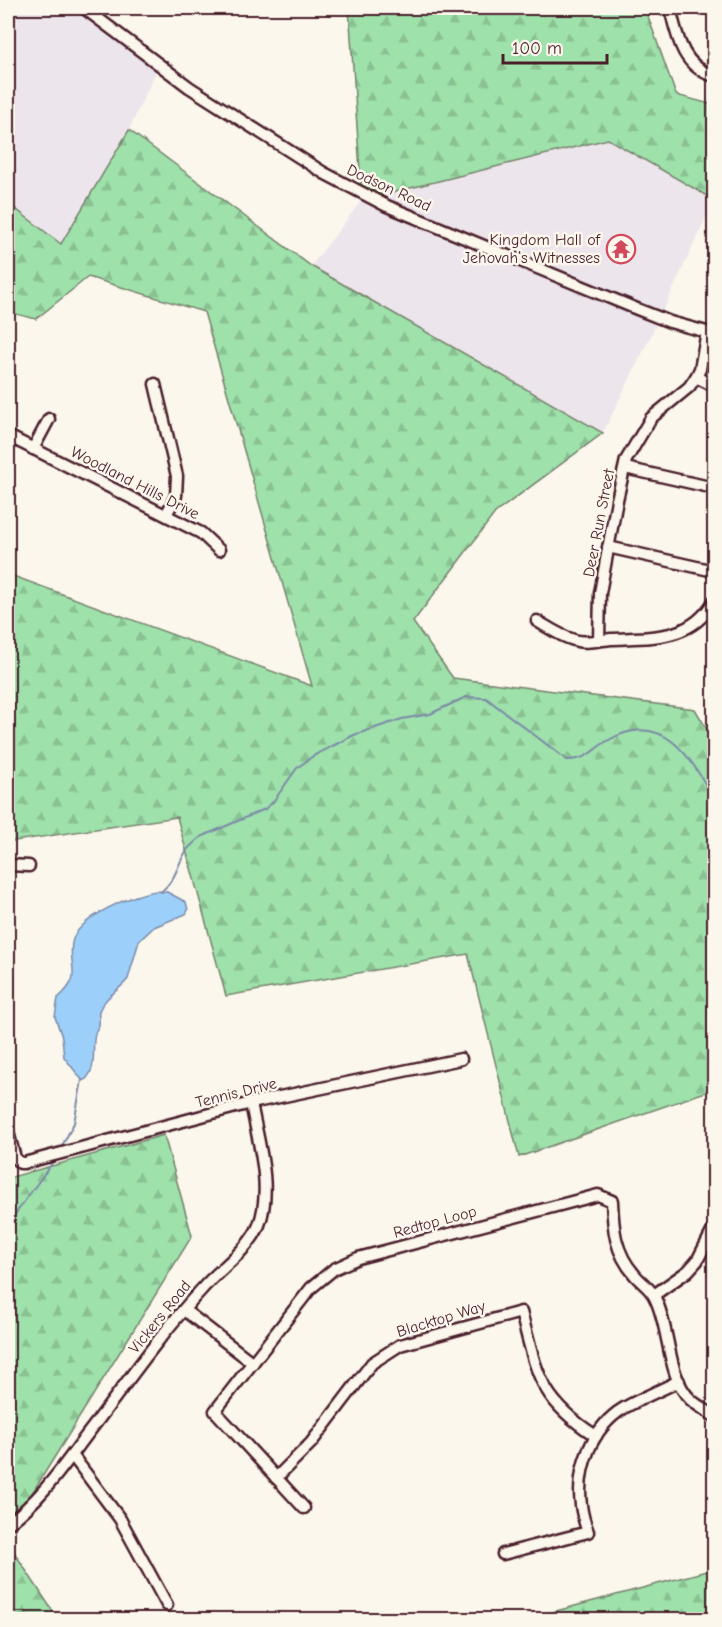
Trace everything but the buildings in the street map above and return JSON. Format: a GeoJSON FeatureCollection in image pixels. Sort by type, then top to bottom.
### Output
{"type":"FeatureCollection","features":[{"type":"Feature","properties":{"kind":"street","name":"Dodson Road"},"geometry":{"type":"LineString","coordinates":[[84,8],[189,87],[324,173],[355,190],[387,206],[637,309],[711,333]]}},
{"type":"Feature","properties":{"kind":"street"},"geometry":{"type":"LineString","coordinates":[[669,8],[680,46],[692,65],[714,76]]}},
{"type":"Feature","properties":{"kind":"street","name":"Deer Run Street"},"geometry":{"type":"LineString","coordinates":[[599,640],[600,593],[626,460],[651,418],[689,387],[696,377],[711,333]]}},
{"type":"Feature","properties":{"kind":"street"},"geometry":{"type":"LineString","coordinates":[[696,377],[714,386]]}},
{"type":"Feature","properties":{"kind":"street"},"geometry":{"type":"LineString","coordinates":[[155,384],[177,476],[176,496],[166,515]]}},
{"type":"Feature","properties":{"kind":"street"},"geometry":{"type":"LineString","coordinates":[[33,449],[48,419]]}},
{"type":"Feature","properties":{"kind":"street","name":"Woodland Hills Drive"},"geometry":{"type":"LineString","coordinates":[[8,436],[201,533],[219,550]]}},
{"type":"Feature","properties":{"kind":"street"},"geometry":{"type":"LineString","coordinates":[[625,468],[714,488]]}},
{"type":"Feature","properties":{"kind":"street"},"geometry":{"type":"LineString","coordinates":[[608,547],[714,571]]}},
{"type":"Feature","properties":{"kind":"street"},"geometry":{"type":"LineString","coordinates":[[537,621],[559,635],[577,641],[659,637],[678,633],[693,625],[708,613],[714,602]]}},
{"type":"Feature","properties":{"kind":"street"},"geometry":{"type":"LineString","coordinates":[[8,865],[29,866]]}},
{"type":"Feature","properties":{"kind":"street","name":"Tennis Drive"},"geometry":{"type":"LineString","coordinates":[[8,1132],[15,1158],[20,1163],[88,1148],[251,1103],[461,1059]]}},
{"type":"Feature","properties":{"kind":"street","name":"Vickers Road"},"geometry":{"type":"LineString","coordinates":[[8,1524],[24,1512],[47,1488],[184,1310],[209,1281],[247,1245],[260,1223],[266,1188],[251,1103]]}},
{"type":"Feature","properties":{"kind":"street","name":"Redtop Loop"},"geometry":{"type":"LineString","coordinates":[[304,1508],[215,1411],[311,1288],[334,1269],[358,1258],[598,1196],[612,1201],[614,1233],[621,1257],[654,1295],[661,1312],[681,1388],[692,1400],[714,1416]]}},
{"type":"Feature","properties":{"kind":"street"},"geometry":{"type":"LineString","coordinates":[[654,1295],[688,1271],[697,1261],[714,1228]]}},
{"type":"Feature","properties":{"kind":"street"},"geometry":{"type":"LineString","coordinates":[[184,1310],[253,1363]]}},
{"type":"Feature","properties":{"kind":"street","name":"Blacktop Way"},"geometry":{"type":"LineString","coordinates":[[276,1478],[311,1443],[372,1363],[400,1345],[521,1312],[536,1371],[545,1389],[559,1409],[575,1423],[596,1436]]}},
{"type":"Feature","properties":{"kind":"street"},"geometry":{"type":"LineString","coordinates":[[503,1554],[588,1532],[581,1506],[580,1484],[584,1462],[596,1436],[622,1409],[679,1381]]}},
{"type":"Feature","properties":{"kind":"street"},"geometry":{"type":"LineString","coordinates":[[72,1455],[120,1519],[167,1605]]}},
{"type":"Feature","properties":{"kind":"shaded area"},"geometry":{"type":"Polygon","coordinates":[[[8,8],[79,8],[159,65],[129,130],[61,245],[8,203],[8,8]]]}},
{"type":"Feature","properties":{"kind":"shaded area"},"geometry":{"type":"Polygon","coordinates":[[[608,139],[714,200],[603,433],[311,266],[362,200],[608,139]]]}},
{"type":"Feature","properties":{"kind":"green space"},"geometry":{"type":"Polygon","coordinates":[[[349,8],[645,8],[676,95],[714,105],[714,200],[608,139],[362,200],[349,8]]]}},
{"type":"Feature","properties":{"kind":"green space"},"geometry":{"type":"Polygon","coordinates":[[[129,130],[311,266],[603,433],[495,513],[413,622],[453,678],[695,709],[714,741],[714,1089],[519,1157],[468,954],[226,996],[177,817],[8,842],[8,574],[312,686],[204,312],[88,277],[36,319],[8,312],[8,203],[61,244],[129,130]]]}},
{"type":"Feature","properties":{"kind":"green space"},"geometry":{"type":"Polygon","coordinates":[[[164,1135],[192,1236],[8,1532],[8,1178],[164,1135]]]}},
{"type":"Feature","properties":{"kind":"green space"},"geometry":{"type":"Polygon","coordinates":[[[8,1543],[58,1619],[8,1619],[8,1543]]]}},
{"type":"Feature","properties":{"kind":"green space"},"geometry":{"type":"Polygon","coordinates":[[[714,1569],[714,1619],[526,1619],[714,1569]]]}},
{"type":"Feature","properties":{"kind":"water"},"geometry":{"type":"Polygon","coordinates":[[[157,891],[167,892],[186,902],[188,910],[186,914],[154,927],[139,941],[128,979],[101,1006],[99,1026],[95,1032],[91,1070],[85,1080],[82,1080],[64,1057],[62,1037],[55,1017],[58,998],[71,983],[73,977],[72,943],[84,925],[107,908],[135,896],[157,891]]]}},
{"type":"Feature","properties":{"kind":"waterway"},"geometry":{"type":"LineString","coordinates":[[161,892],[171,881],[183,856],[194,843],[201,837],[265,809],[273,802],[297,768],[313,756],[354,735],[402,719],[430,714],[466,697],[486,698],[567,760],[584,757],[607,741],[627,732],[644,730],[659,734],[673,742],[685,754],[714,800]]}},
{"type":"Feature","properties":{"kind":"waterway"},"geometry":{"type":"LineString","coordinates":[[61,1148],[74,1123],[82,1080]]}},
{"type":"Feature","properties":{"kind":"waterway"},"geometry":{"type":"LineString","coordinates":[[8,1224],[55,1159]]}},
{"type":"Feature","properties":{"kind":"place","name":"Kingdom Hall of Jehovah’s Witnesses"},"geometry":{"type":"Point","coordinates":[621,249]}}]}
